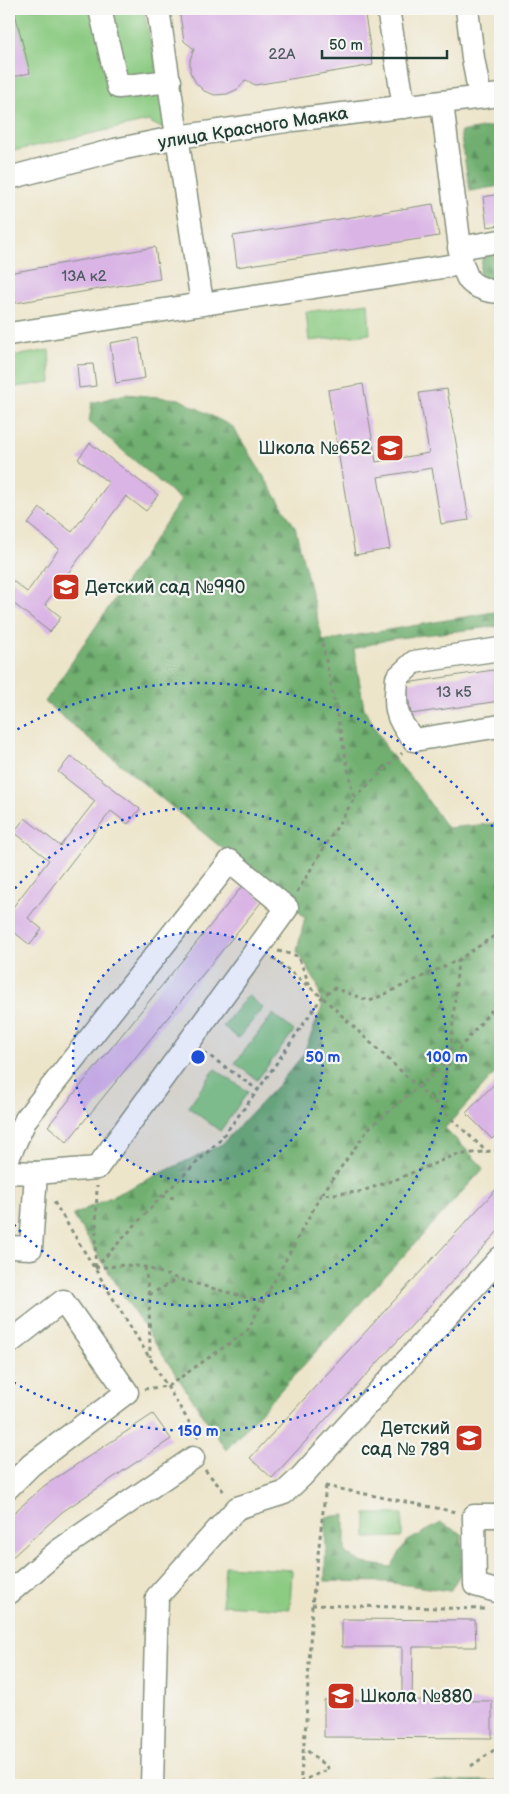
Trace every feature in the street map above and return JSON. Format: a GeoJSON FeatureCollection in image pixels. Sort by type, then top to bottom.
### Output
{"type":"FeatureCollection","features":[{"type":"Feature","properties":{"kind":"street"},"geometry":{"type":"LineString","coordinates":[[100,9],[118,87],[170,81]]}},
{"type":"Feature","properties":{"kind":"street"},"geometry":{"type":"LineString","coordinates":[[158,9],[202,303]]}},
{"type":"Feature","properties":{"kind":"street"},"geometry":{"type":"LineString","coordinates":[[388,9],[404,106]]}},
{"type":"Feature","properties":{"kind":"street"},"geometry":{"type":"LineString","coordinates":[[467,9],[473,58],[490,96]]}},
{"type":"Feature","properties":{"kind":"street","name":"улица Красного Маяка"},"geometry":{"type":"LineString","coordinates":[[9,178],[115,150],[178,138],[293,120],[490,96]]}},
{"type":"Feature","properties":{"kind":"street"},"geometry":{"type":"LineString","coordinates":[[442,103],[461,256],[469,280],[481,288],[495,292],[500,291]]}},
{"type":"Feature","properties":{"kind":"street"},"geometry":{"type":"LineString","coordinates":[[9,334],[202,303],[461,256],[500,241]]}},
{"type":"Feature","properties":{"kind":"street"},"geometry":{"type":"LineString","coordinates":[[500,649],[414,662],[397,678],[395,708],[403,728],[414,740],[500,726]]}},
{"type":"Feature","properties":{"kind":"street"},"geometry":{"type":"LineString","coordinates":[[9,1156],[19,1138],[26,1119],[230,861],[287,908],[98,1168],[36,1173],[9,1172]]}},
{"type":"Feature","properties":{"kind":"street"},"geometry":{"type":"LineString","coordinates":[[9,1247],[31,1248],[36,1173]]}},
{"type":"Feature","properties":{"kind":"street"},"geometry":{"type":"LineString","coordinates":[[152,1785],[157,1597],[237,1508],[284,1493],[301,1477],[500,1258]]}},
{"type":"Feature","properties":{"kind":"street"},"geometry":{"type":"LineString","coordinates":[[9,1343],[63,1301],[127,1392],[31,1466],[9,1487]]}},
{"type":"Feature","properties":{"kind":"street"},"geometry":{"type":"LineString","coordinates":[[9,1593],[58,1551],[193,1458]]}},
{"type":"Feature","properties":{"kind":"street"},"geometry":{"type":"LineString","coordinates":[[500,1516],[474,1516],[475,1585],[500,1592]]}},
{"type":"Feature","properties":{"kind":"path"},"geometry":{"type":"LineString","coordinates":[[322,641],[354,799]]}},
{"type":"Feature","properties":{"kind":"path"},"geometry":{"type":"LineString","coordinates":[[287,908],[354,799],[414,740]]}},
{"type":"Feature","properties":{"kind":"path"},"geometry":{"type":"LineString","coordinates":[[95,1268],[162,1196],[220,1140],[258,1090],[322,997],[334,988],[370,1001],[458,960],[500,932]]}},
{"type":"Feature","properties":{"kind":"path"},"geometry":{"type":"LineString","coordinates":[[259,947],[298,956],[310,987]]}},
{"type":"Feature","properties":{"kind":"path"},"geometry":{"type":"LineString","coordinates":[[259,947],[322,997],[488,1152]]}},
{"type":"Feature","properties":{"kind":"path"},"geometry":{"type":"LineString","coordinates":[[435,1104],[450,1060],[458,960]]}},
{"type":"Feature","properties":{"kind":"path"},"geometry":{"type":"LineString","coordinates":[[168,1386],[247,1331],[321,1195],[369,1128],[450,1060],[500,1000]]}},
{"type":"Feature","properties":{"kind":"path"},"geometry":{"type":"LineString","coordinates":[[217,1062],[258,1090]]}},
{"type":"Feature","properties":{"kind":"path"},"geometry":{"type":"LineString","coordinates":[[321,1195],[359,1192],[456,1155],[500,1150]]}},
{"type":"Feature","properties":{"kind":"path"},"geometry":{"type":"LineString","coordinates":[[95,1268],[98,1168]]}},
{"type":"Feature","properties":{"kind":"path"},"geometry":{"type":"LineString","coordinates":[[36,1173],[206,1450],[193,1458],[237,1508]]}},
{"type":"Feature","properties":{"kind":"path"},"geometry":{"type":"LineString","coordinates":[[162,1196],[175,1198]]}},
{"type":"Feature","properties":{"kind":"path"},"geometry":{"type":"LineString","coordinates":[[95,1268],[126,1265],[145,1268],[263,1302]]}},
{"type":"Feature","properties":{"kind":"path"},"geometry":{"type":"LineString","coordinates":[[145,1268],[149,1295],[150,1357]]}},
{"type":"Feature","properties":{"kind":"path"},"geometry":{"type":"LineString","coordinates":[[149,1295],[178,1279]]}},
{"type":"Feature","properties":{"kind":"path"},"geometry":{"type":"LineString","coordinates":[[300,1784],[306,1722],[312,1605],[326,1486],[474,1516]]}},
{"type":"Feature","properties":{"kind":"path"},"geometry":{"type":"LineString","coordinates":[[312,1605],[500,1609],[500,1592]]}},
{"type":"Feature","properties":{"kind":"path"},"geometry":{"type":"LineString","coordinates":[[471,1766],[500,1746]]}},
{"type":"Feature","properties":{"kind":"path"},"geometry":{"type":"LineString","coordinates":[[300,1784],[329,1769],[304,1748]]}},
{"type":"Feature","properties":{"kind":"green space"},"geometry":{"type":"Polygon","coordinates":[[[9,9],[143,9],[171,133],[148,121],[9,152],[9,9]]]}},
{"type":"Feature","properties":{"kind":"green space"},"geometry":{"type":"Polygon","coordinates":[[[500,125],[500,186],[470,191],[460,132],[500,125]]]}},
{"type":"Feature","properties":{"kind":"green space"},"geometry":{"type":"Polygon","coordinates":[[[500,248],[500,284],[479,276],[483,255],[500,248]]]}},
{"type":"Feature","properties":{"kind":"green space"},"geometry":{"type":"Polygon","coordinates":[[[368,303],[370,334],[309,341],[306,312],[368,303]]]}},
{"type":"Feature","properties":{"kind":"green space"},"geometry":{"type":"Polygon","coordinates":[[[49,350],[51,382],[9,388],[9,357],[49,350]]]}},
{"type":"Feature","properties":{"kind":"green space"},"geometry":{"type":"Polygon","coordinates":[[[125,394],[179,399],[233,427],[295,527],[323,641],[500,611],[500,626],[390,639],[354,649],[364,708],[388,751],[417,785],[447,828],[500,823],[500,1068],[445,1128],[484,1168],[226,1450],[127,1301],[73,1215],[222,1144],[278,1085],[303,1055],[322,1007],[317,984],[297,951],[305,917],[45,702],[181,500],[89,422],[92,403],[125,394]]]}},
{"type":"Feature","properties":{"kind":"green space"},"geometry":{"type":"Polygon","coordinates":[[[248,995],[263,1008],[238,1038],[223,1026],[248,995]]]}},
{"type":"Feature","properties":{"kind":"green space"},"geometry":{"type":"Polygon","coordinates":[[[273,1014],[294,1031],[257,1080],[235,1063],[273,1014]]]}},
{"type":"Feature","properties":{"kind":"green space"},"geometry":{"type":"Polygon","coordinates":[[[215,1069],[248,1092],[220,1131],[188,1107],[215,1069]]]}},
{"type":"Feature","properties":{"kind":"green space"},"geometry":{"type":"Polygon","coordinates":[[[366,1514],[402,1514],[402,1537],[366,1538],[366,1514]]]}},
{"type":"Feature","properties":{"kind":"green space"},"geometry":{"type":"Polygon","coordinates":[[[345,1515],[345,1553],[363,1563],[391,1567],[406,1542],[441,1523],[462,1534],[462,1571],[450,1591],[386,1582],[325,1581],[326,1517],[345,1515]]]}},
{"type":"Feature","properties":{"kind":"green space"},"geometry":{"type":"Polygon","coordinates":[[[225,1566],[292,1570],[290,1609],[222,1605],[225,1566]]]}},
{"type":"Feature","properties":{"kind":"green space"},"geometry":{"type":"Polygon","coordinates":[[[366,1781],[499,1781],[499,1785],[366,1785],[366,1781]]]}},
{"type":"Feature","properties":{"kind":"building"},"geometry":{"type":"Polygon","coordinates":[[[9,9],[14,9],[30,73],[9,78],[9,9]]]}},
{"type":"Feature","properties":{"kind":"building"},"geometry":{"type":"Polygon","coordinates":[[[179,9],[364,9],[373,65],[255,85],[246,80],[238,89],[227,94],[215,95],[204,91],[196,83],[190,72],[190,60],[194,49],[184,41],[179,9]]]}},
{"type":"Feature","properties":{"kind":"building"},"geometry":{"type":"Polygon","coordinates":[[[500,194],[500,225],[487,227],[483,197],[500,194]]]}},
{"type":"Feature","properties":{"kind":"building"},"geometry":{"type":"Polygon","coordinates":[[[433,204],[439,236],[237,267],[233,236],[433,204]]]}},
{"type":"Feature","properties":{"kind":"building"},"geometry":{"type":"Polygon","coordinates":[[[155,247],[160,279],[9,304],[9,273],[155,247]]]}},
{"type":"Feature","properties":{"kind":"building"},"geometry":{"type":"Polygon","coordinates":[[[139,338],[145,378],[116,383],[110,343],[139,338]]]}},
{"type":"Feature","properties":{"kind":"building"},"geometry":{"type":"Polygon","coordinates":[[[93,364],[96,386],[79,388],[77,365],[93,364]]]}},
{"type":"Feature","properties":{"kind":"building"},"geometry":{"type":"Polygon","coordinates":[[[363,384],[376,462],[429,453],[419,393],[447,389],[469,520],[441,524],[432,468],[378,477],[390,549],[355,555],[328,390],[363,384]]]}},
{"type":"Feature","properties":{"kind":"building"},"geometry":{"type":"Polygon","coordinates":[[[90,443],[158,495],[146,511],[126,496],[45,604],[61,617],[50,632],[9,600],[9,578],[27,592],[59,549],[28,524],[40,508],[72,532],[109,483],[78,459],[90,443]]]}},
{"type":"Feature","properties":{"kind":"building"},"geometry":{"type":"Polygon","coordinates":[[[500,669],[500,701],[411,714],[406,683],[500,669]]]}},
{"type":"Feature","properties":{"kind":"building"},"geometry":{"type":"Polygon","coordinates":[[[71,756],[140,809],[128,824],[111,811],[28,918],[42,929],[30,945],[9,928],[9,903],[13,907],[49,860],[14,832],[25,818],[60,846],[95,801],[58,772],[71,756]]]}},
{"type":"Feature","properties":{"kind":"building"},"geometry":{"type":"Polygon","coordinates":[[[244,884],[263,900],[67,1142],[48,1126],[244,884]]]}},
{"type":"Feature","properties":{"kind":"building"},"geometry":{"type":"Polygon","coordinates":[[[500,1078],[500,1131],[492,1139],[466,1113],[500,1078]]]}},
{"type":"Feature","properties":{"kind":"building"},"geometry":{"type":"Polygon","coordinates":[[[500,1185],[500,1229],[272,1478],[250,1458],[500,1185]]]}},
{"type":"Feature","properties":{"kind":"building"},"geometry":{"type":"Polygon","coordinates":[[[9,1190],[11,1191],[10,1209],[9,1209],[9,1190]]]}},
{"type":"Feature","properties":{"kind":"building"},"geometry":{"type":"Polygon","coordinates":[[[153,1414],[171,1439],[62,1512],[9,1560],[9,1517],[44,1486],[153,1414]]]}},
{"type":"Feature","properties":{"kind":"building"},"geometry":{"type":"Polygon","coordinates":[[[342,1619],[475,1620],[476,1647],[413,1647],[412,1700],[492,1701],[492,1738],[324,1737],[324,1700],[402,1700],[402,1647],[342,1647],[342,1619]]]}},
{"type":"Feature","properties":{"kind":"place","name":"Школа №652"},"geometry":{"type":"Point","coordinates":[390,448]}},
{"type":"Feature","properties":{"kind":"place","name":"Детский сад №990"},"geometry":{"type":"Point","coordinates":[66,587]}},
{"type":"Feature","properties":{"kind":"place","name":"Детский сад № 789"},"geometry":{"type":"Point","coordinates":[469,1438]}},
{"type":"Feature","properties":{"kind":"place","name":"Школа №880"},"geometry":{"type":"Point","coordinates":[341,1696]}}]}
